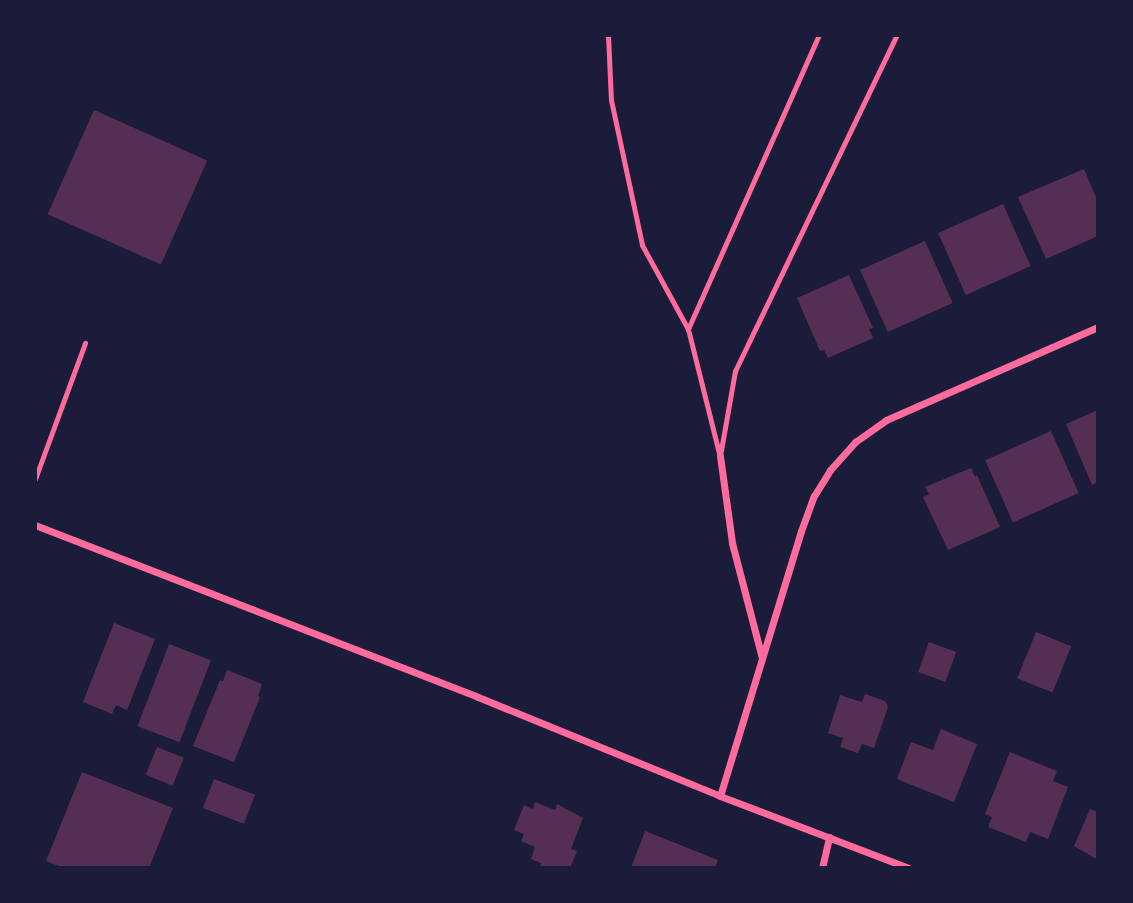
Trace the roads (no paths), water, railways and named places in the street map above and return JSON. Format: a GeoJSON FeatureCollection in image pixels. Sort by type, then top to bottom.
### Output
{"type":"FeatureCollection","features":[{"type":"Feature","properties":{"kind":"street"},"geometry":{"type":"LineString","coordinates":[[720,796],[814,496],[830,470],[855,442],[886,420],[1098,327]]}},
{"type":"Feature","properties":{"kind":"street"},"geometry":{"type":"LineString","coordinates":[[720,456],[732,542],[762,658]]}},
{"type":"Feature","properties":{"kind":"street"},"geometry":{"type":"LineString","coordinates":[[35,525],[909,868]]}},
{"type":"Feature","properties":{"kind":"street"},"geometry":{"type":"LineString","coordinates":[[821,868],[829,837]]}},
{"type":"Feature","properties":{"kind":"lane"},"geometry":{"type":"LineString","coordinates":[[608,35],[611,100],[642,244],[688,329],[720,456]]}},
{"type":"Feature","properties":{"kind":"lane"},"geometry":{"type":"LineString","coordinates":[[688,329],[819,35]]}},
{"type":"Feature","properties":{"kind":"lane"},"geometry":{"type":"LineString","coordinates":[[720,456],[735,371],[897,35]]}},
{"type":"Feature","properties":{"kind":"lane"},"geometry":{"type":"LineString","coordinates":[[35,479],[86,343]]}}]}
